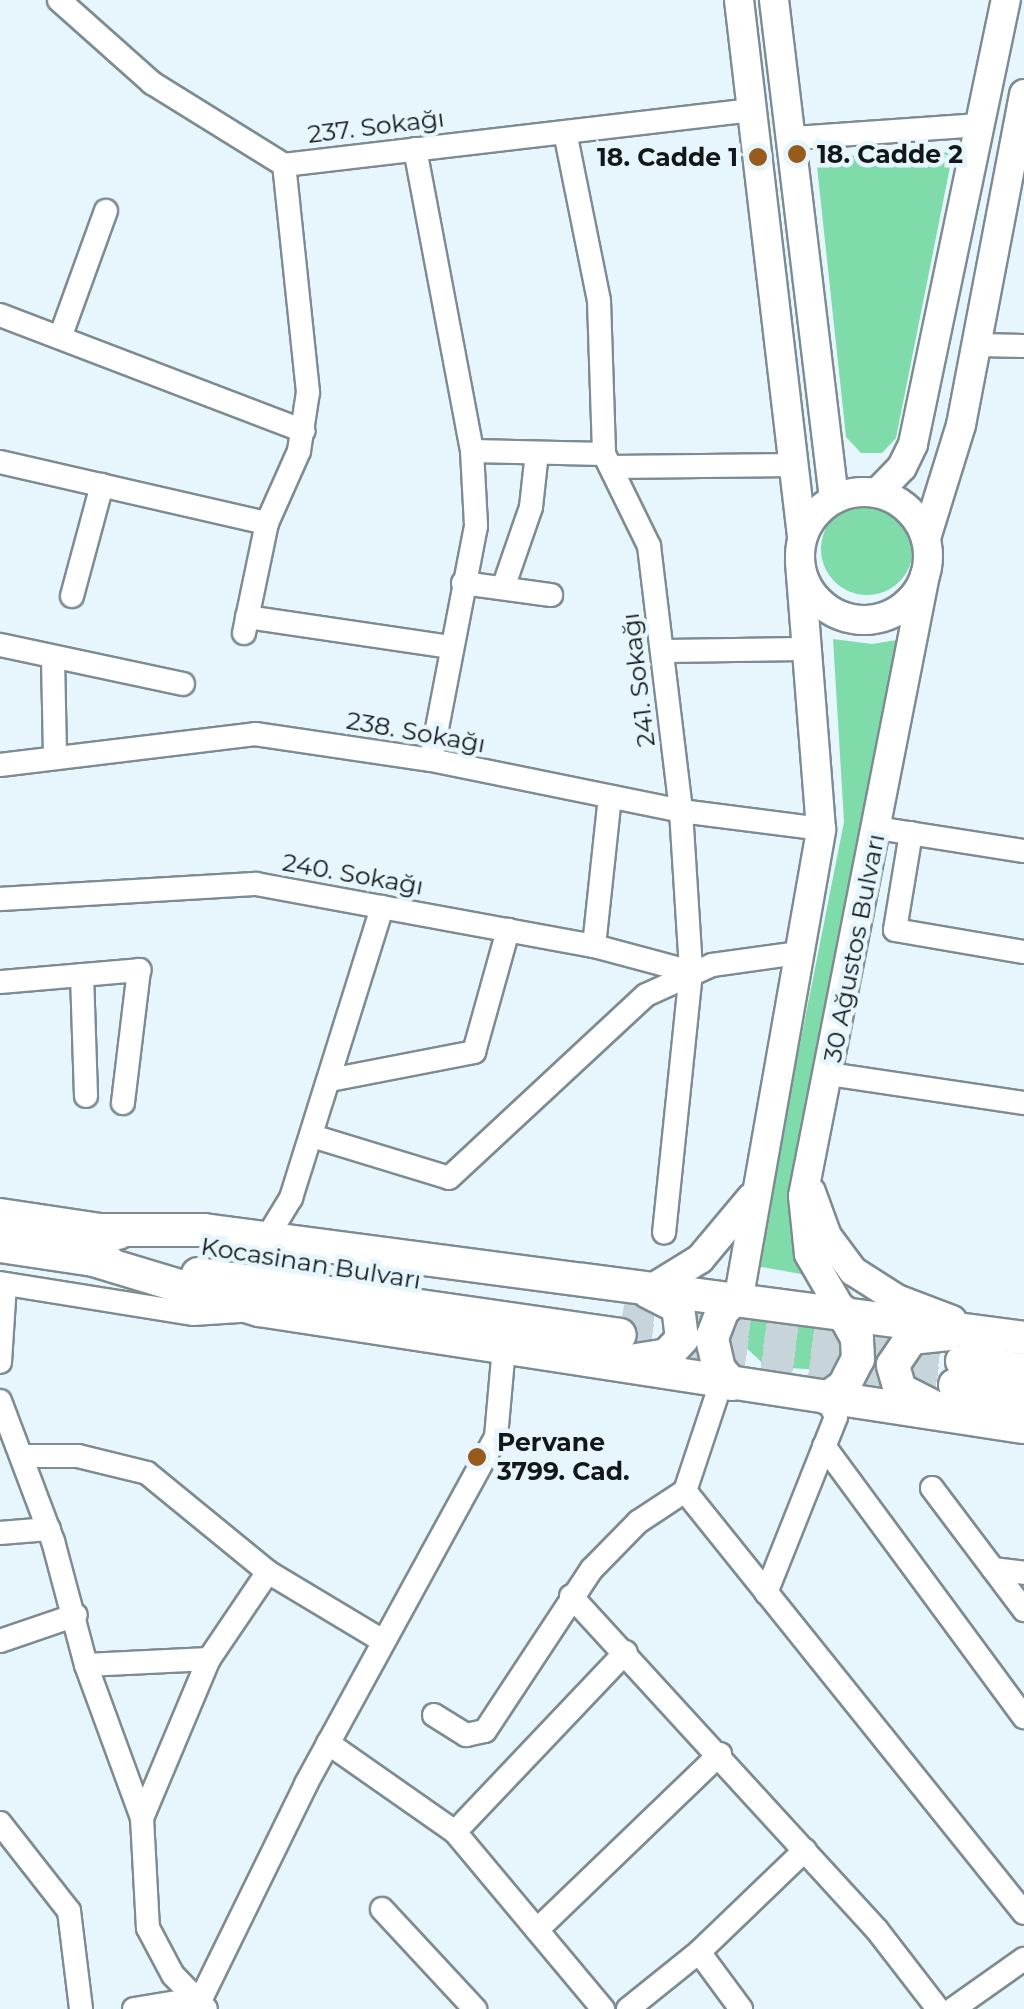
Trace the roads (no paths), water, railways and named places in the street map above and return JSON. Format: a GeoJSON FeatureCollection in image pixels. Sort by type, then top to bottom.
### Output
{"type":"FeatureCollection","features":[{"type":"Feature","properties":{"kind":"highway","name":"Kocasinan Bulvarı"},"geometry":{"type":"LineString","coordinates":[[0,1215],[93,1244],[624,1325]]}},
{"type":"Feature","properties":{"kind":"highway"},"geometry":{"type":"LineString","coordinates":[[93,1244],[204,1230],[300,1244],[624,1325],[726,1384],[1024,1427]]}},
{"type":"Feature","properties":{"kind":"highway"},"geometry":{"type":"LineString","coordinates":[[93,1244],[259,1310],[504,1347],[624,1325],[739,1296],[1024,1338]]}},
{"type":"Feature","properties":{"kind":"highway","name":"Kocasinan Bulvarı"},"geometry":{"type":"LineString","coordinates":[[0,1246],[93,1244]]}},
{"type":"Feature","properties":{"kind":"highway"},"geometry":{"type":"LineString","coordinates":[[726,1384],[714,1359],[712,1338],[723,1310],[739,1296]]}},
{"type":"Feature","properties":{"kind":"highway"},"geometry":{"type":"LineString","coordinates":[[826,1398],[844,1386],[858,1359],[857,1338],[842,1311]]}},
{"type":"Feature","properties":{"kind":"highway"},"geometry":{"type":"LineString","coordinates":[[967,1418],[906,1396],[892,1365],[911,1338],[982,1332]]}},
{"type":"Feature","properties":{"kind":"highway"},"geometry":{"type":"LineString","coordinates":[[1024,1370],[958,1373],[1024,1396]]}},
{"type":"Feature","properties":{"kind":"main road","name":"30 Ağustos Bulvarı"},"geometry":{"type":"LineString","coordinates":[[739,0],[794,465],[821,829],[739,1296]]}},
{"type":"Feature","properties":{"kind":"main road"},"geometry":{"type":"LineString","coordinates":[[774,0],[795,138],[834,499]]}},
{"type":"Feature","properties":{"kind":"main road"},"geometry":{"type":"LineString","coordinates":[[877,493],[908,456],[918,418],[1006,0]]}},
{"type":"Feature","properties":{"kind":"main road"},"geometry":{"type":"LineString","coordinates":[[926,538],[906,507],[877,493],[834,499],[814,514],[801,549],[822,605],[857,620],[904,606],[925,576],[926,538],[961,425],[1023,108]]}},
{"type":"Feature","properties":{"kind":"main road"},"geometry":{"type":"LineString","coordinates":[[918,418],[961,425]]}},
{"type":"Feature","properties":{"kind":"main road","name":"30 Ağustos Bulvarı"},"geometry":{"type":"LineString","coordinates":[[842,1311],[814,1270],[805,1240],[808,1171],[925,576]]}},
{"type":"Feature","properties":{"kind":"main road"},"geometry":{"type":"LineString","coordinates":[[808,1171],[820,1220],[853,1271],[897,1299],[982,1332]]}},
{"type":"Feature","properties":{"kind":"main road"},"geometry":{"type":"LineString","coordinates":[[624,1325],[715,1246],[757,1188]]}},
{"type":"Feature","properties":{"kind":"street","name":"237. Sokağı"},"geometry":{"type":"LineString","coordinates":[[60,0],[152,83],[284,165],[752,110]]}},
{"type":"Feature","properties":{"kind":"street"},"geometry":{"type":"LineString","coordinates":[[795,138],[980,125]]}},
{"type":"Feature","properties":{"kind":"street","name":"241. Sokağı"},"geometry":{"type":"LineString","coordinates":[[565,132],[600,301],[607,461],[650,546],[681,811],[691,972],[664,1234]]}},
{"type":"Feature","properties":{"kind":"street"},"geometry":{"type":"LineString","coordinates":[[415,149],[472,452],[476,526],[449,647],[431,760]]}},
{"type":"Feature","properties":{"kind":"street"},"geometry":{"type":"LineString","coordinates":[[284,165],[308,373],[304,431],[267,523],[245,625],[449,647]]}},
{"type":"Feature","properties":{"kind":"street"},"geometry":{"type":"LineString","coordinates":[[60,335],[106,211]]}},
{"type":"Feature","properties":{"kind":"street"},"geometry":{"type":"LineString","coordinates":[[0,315],[304,431]]}},
{"type":"Feature","properties":{"kind":"street"},"geometry":{"type":"LineString","coordinates":[[978,346],[1024,346]]}},
{"type":"Feature","properties":{"kind":"street"},"geometry":{"type":"LineString","coordinates":[[472,452],[536,453],[607,461],[794,465]]}},
{"type":"Feature","properties":{"kind":"street"},"geometry":{"type":"LineString","coordinates":[[503,588],[531,508],[536,453]]}},
{"type":"Feature","properties":{"kind":"street"},"geometry":{"type":"LineString","coordinates":[[0,462],[267,523]]}},
{"type":"Feature","properties":{"kind":"street"},"geometry":{"type":"LineString","coordinates":[[72,596],[102,485]]}},
{"type":"Feature","properties":{"kind":"street"},"geometry":{"type":"LineString","coordinates":[[463,583],[551,594]]}},
{"type":"Feature","properties":{"kind":"street"},"geometry":{"type":"LineString","coordinates":[[0,644],[52,659],[183,684]]}},
{"type":"Feature","properties":{"kind":"street"},"geometry":{"type":"LineString","coordinates":[[662,651],[807,649]]}},
{"type":"Feature","properties":{"kind":"street"},"geometry":{"type":"LineString","coordinates":[[52,659],[55,757]]}},
{"type":"Feature","properties":{"kind":"street","name":"238. Sokağı"},"geometry":{"type":"LineString","coordinates":[[0,765],[256,734],[431,760],[681,811],[821,829]]}},
{"type":"Feature","properties":{"kind":"street"},"geometry":{"type":"LineString","coordinates":[[594,946],[610,796]]}},
{"type":"Feature","properties":{"kind":"street"},"geometry":{"type":"LineString","coordinates":[[877,828],[1024,850]]}},
{"type":"Feature","properties":{"kind":"street"},"geometry":{"type":"LineString","coordinates":[[911,833],[894,930],[1024,952]]}},
{"type":"Feature","properties":{"kind":"street","name":"240. Sokağı"},"geometry":{"type":"LineString","coordinates":[[0,898],[256,884],[594,946],[691,972]]}},
{"type":"Feature","properties":{"kind":"street"},"geometry":{"type":"LineString","coordinates":[[266,1239],[291,1198],[382,907]]}},
{"type":"Feature","properties":{"kind":"street"},"geometry":{"type":"LineString","coordinates":[[330,1080],[474,1052],[508,930]]}},
{"type":"Feature","properties":{"kind":"street"},"geometry":{"type":"LineString","coordinates":[[312,1136],[449,1178],[625,1010],[691,972],[755,955],[799,953]]}},
{"type":"Feature","properties":{"kind":"street"},"geometry":{"type":"LineString","coordinates":[[0,982],[139,970],[123,1103]]}},
{"type":"Feature","properties":{"kind":"street"},"geometry":{"type":"LineString","coordinates":[[82,974],[86,1096]]}},
{"type":"Feature","properties":{"kind":"street"},"geometry":{"type":"LineString","coordinates":[[829,1074],[1024,1103]]}},
{"type":"Feature","properties":{"kind":"street"},"geometry":{"type":"LineString","coordinates":[[291,1198],[300,1244]]}},
{"type":"Feature","properties":{"kind":"street"},"geometry":{"type":"LineString","coordinates":[[0,1362],[3,1283],[193,1314],[259,1310]]}},
{"type":"Feature","properties":{"kind":"street"},"geometry":{"type":"LineString","coordinates":[[199,2006],[328,1743],[496,1437],[504,1347]]}},
{"type":"Feature","properties":{"kind":"street"},"geometry":{"type":"LineString","coordinates":[[434,1715],[466,1735],[485,1731],[571,1596],[622,1536],[684,1490],[726,1384]]}},
{"type":"Feature","properties":{"kind":"street"},"geometry":{"type":"LineString","coordinates":[[766,1592],[836,1417],[826,1398]]}},
{"type":"Feature","properties":{"kind":"street"},"geometry":{"type":"LineString","coordinates":[[0,1401],[49,1529],[76,1615],[86,1665],[142,1818],[141,1889],[148,1928],[164,1961],[199,2006]]}},
{"type":"Feature","properties":{"kind":"street"},"geometry":{"type":"LineString","coordinates":[[824,1446],[1024,1716]]}},
{"type":"Feature","properties":{"kind":"street"},"geometry":{"type":"LineString","coordinates":[[22,1456],[106,1460],[147,1473],[268,1572],[384,1641]]}},
{"type":"Feature","properties":{"kind":"street"},"geometry":{"type":"LineString","coordinates":[[932,1488],[1024,1610]]}},
{"type":"Feature","properties":{"kind":"street"},"geometry":{"type":"LineString","coordinates":[[684,1490],[1024,1913]]}},
{"type":"Feature","properties":{"kind":"street"},"geometry":{"type":"LineString","coordinates":[[0,1533],[49,1529]]}},
{"type":"Feature","properties":{"kind":"street"},"geometry":{"type":"LineString","coordinates":[[993,1569],[1024,1573]]}},
{"type":"Feature","properties":{"kind":"street"},"geometry":{"type":"LineString","coordinates":[[142,1818],[209,1658],[268,1572]]}},
{"type":"Feature","properties":{"kind":"street"},"geometry":{"type":"LineString","coordinates":[[571,1596],[720,1754],[938,2009]]}},
{"type":"Feature","properties":{"kind":"street"},"geometry":{"type":"LineString","coordinates":[[0,1641],[76,1615]]}},
{"type":"Feature","properties":{"kind":"street"},"geometry":{"type":"LineString","coordinates":[[455,1832],[626,1652]]}},
{"type":"Feature","properties":{"kind":"street"},"geometry":{"type":"LineString","coordinates":[[86,1665],[209,1658]]}},
{"type":"Feature","properties":{"kind":"street"},"geometry":{"type":"LineString","coordinates":[[328,1743],[455,1832],[604,2009]]}},
{"type":"Feature","properties":{"kind":"street"},"geometry":{"type":"LineString","coordinates":[[537,1930],[720,1754]]}},
{"type":"Feature","properties":{"kind":"street"},"geometry":{"type":"LineString","coordinates":[[0,1823],[69,1911],[81,2009]]}},
{"type":"Feature","properties":{"kind":"street"},"geometry":{"type":"LineString","coordinates":[[628,2009],[699,1952],[805,1850]]}},
{"type":"Feature","properties":{"kind":"street"},"geometry":{"type":"LineString","coordinates":[[382,1909],[475,2009]]}},
{"type":"Feature","properties":{"kind":"street"},"geometry":{"type":"LineString","coordinates":[[699,1952],[741,2009]]}},
{"type":"Feature","properties":{"kind":"street"},"geometry":{"type":"LineString","coordinates":[[954,2009],[1024,1959]]}},
{"type":"Feature","properties":{"kind":"street"},"geometry":{"type":"LineString","coordinates":[[134,2009],[199,2006]]}},
{"type":"Feature","properties":{"kind":"tunnel"},"geometry":{"type":"LineString","coordinates":[[623,1310],[962,1361]]}},
{"type":"Feature","properties":{"kind":"tunnel"},"geometry":{"type":"LineString","coordinates":[[620,1335],[955,1385]]}},
{"type":"Feature","properties":{"kind":"place","name":"18. Cadde 2"},"geometry":{"type":"Point","coordinates":[797,154]}},
{"type":"Feature","properties":{"kind":"place","name":"18. Cadde 1"},"geometry":{"type":"Point","coordinates":[758,157]}},
{"type":"Feature","properties":{"kind":"place","name":"Pervane 3799. Cad."},"geometry":{"type":"Point","coordinates":[477,1457]}}]}
